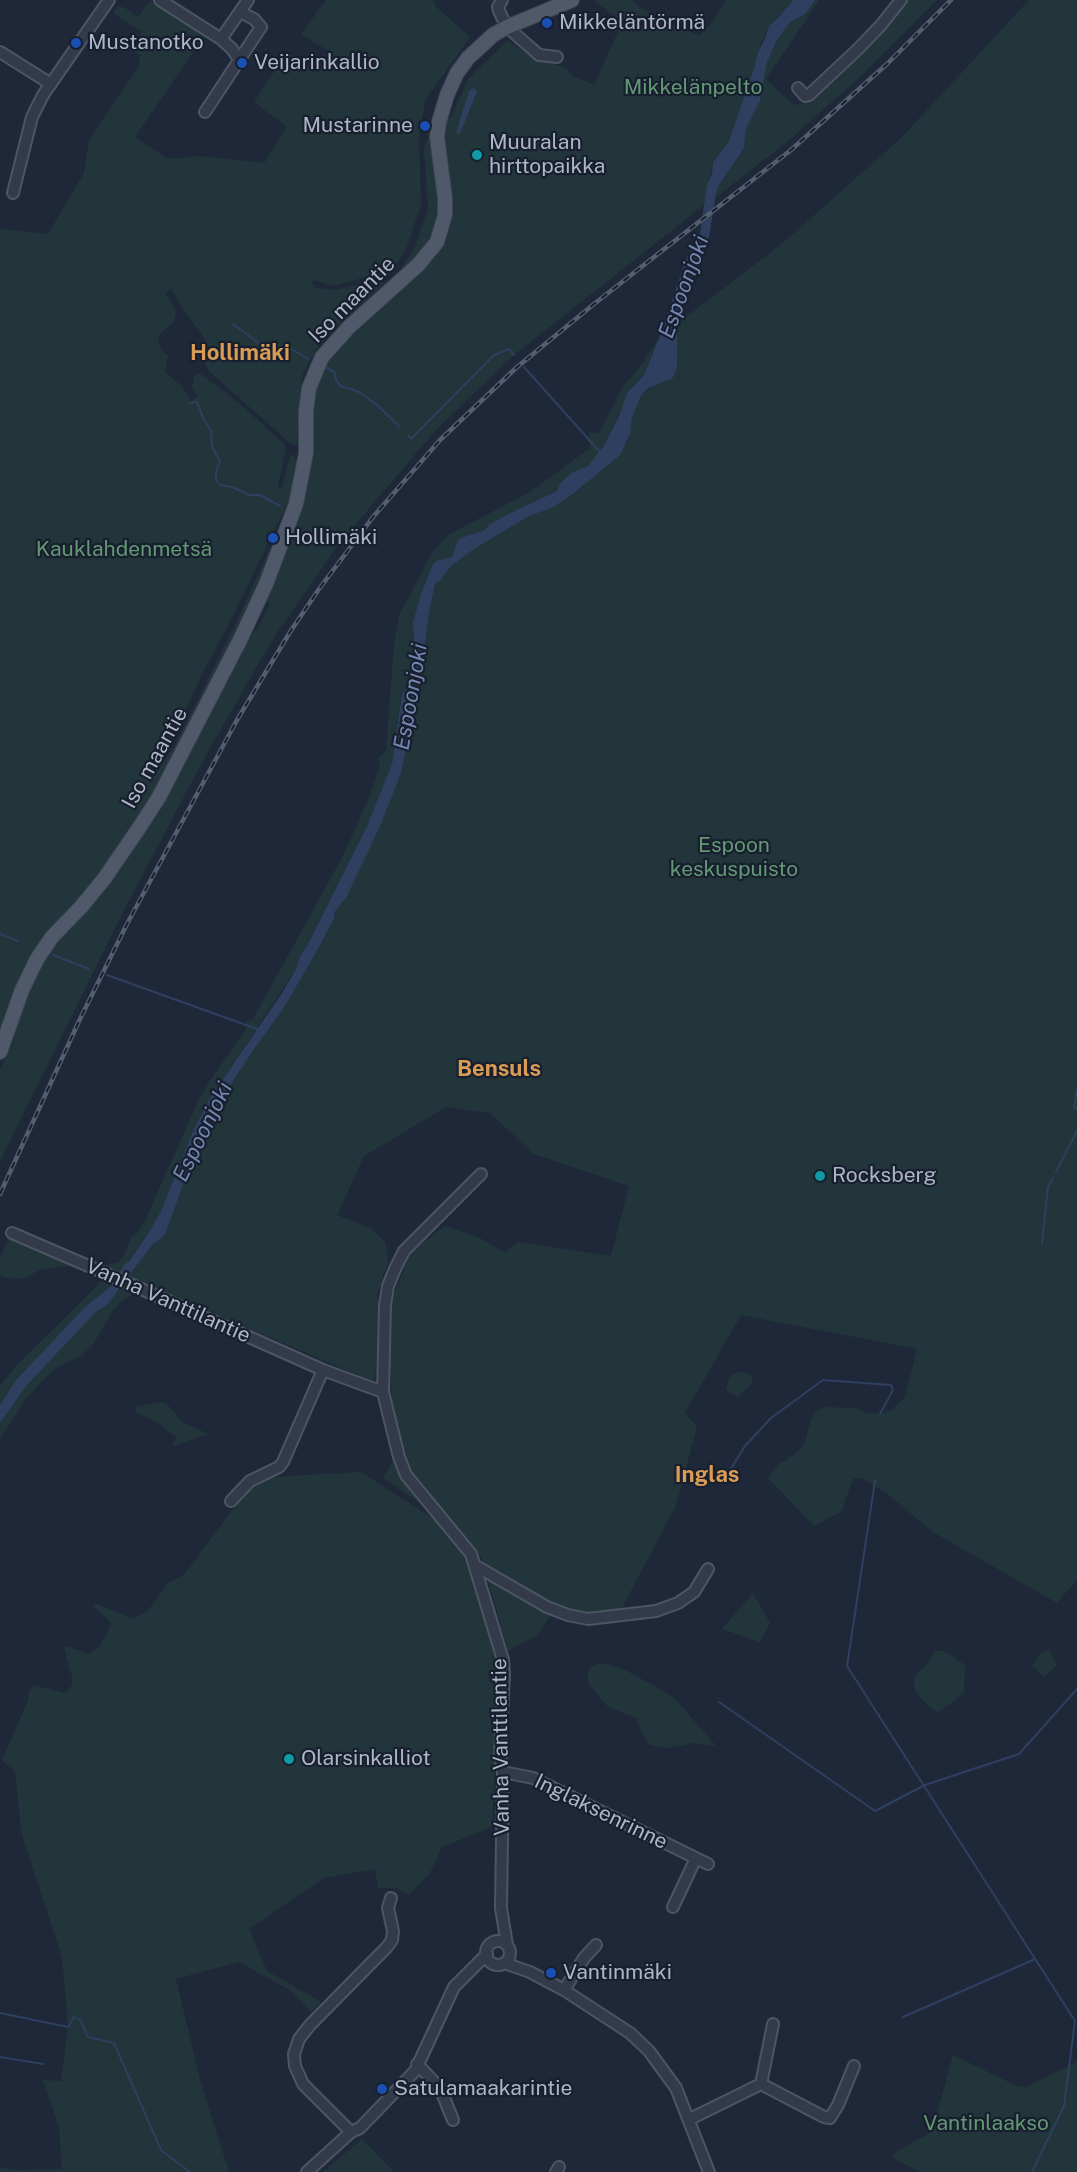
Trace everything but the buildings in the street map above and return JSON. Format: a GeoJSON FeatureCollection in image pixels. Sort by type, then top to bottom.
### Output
{"type":"FeatureCollection","features":[{"type":"Feature","properties":{"kind":"main road","name":"Iso maantie"},"geometry":{"type":"LineString","coordinates":[[0,1052],[22,990],[37,959],[52,938],[104,879],[159,797],[218,687],[266,584],[296,504],[306,453],[308,400],[314,375],[322,357],[333,343],[418,265],[437,242],[445,215],[445,198],[437,137],[440,113],[457,73],[468,58],[493,35],[572,0]]}},
{"type":"Feature","properties":{"kind":"street"},"geometry":{"type":"LineString","coordinates":[[13,193],[32,117],[51,84],[110,0]]}},
{"type":"Feature","properties":{"kind":"street"},"geometry":{"type":"LineString","coordinates":[[160,0],[221,39],[239,59]]}},
{"type":"Feature","properties":{"kind":"street"},"geometry":{"type":"LineString","coordinates":[[221,39],[248,0]]}},
{"type":"Feature","properties":{"kind":"street"},"geometry":{"type":"LineString","coordinates":[[502,0],[498,8],[507,27],[539,56],[557,57]]}},
{"type":"Feature","properties":{"kind":"street"},"geometry":{"type":"LineString","coordinates":[[798,88],[805,96],[809,95],[858,49],[901,0]]}},
{"type":"Feature","properties":{"kind":"street"},"geometry":{"type":"LineString","coordinates":[[205,112],[261,27],[254,19],[240,12]]}},
{"type":"Feature","properties":{"kind":"street"},"geometry":{"type":"LineString","coordinates":[[0,52],[51,84]]}},
{"type":"Feature","properties":{"kind":"street"},"geometry":{"type":"LineString","coordinates":[[383,1392],[385,1305],[394,1269],[404,1251],[481,1173]]}},
{"type":"Feature","properties":{"kind":"street","name":"Vanha Vanttilantie"},"geometry":{"type":"LineString","coordinates":[[12,1233],[323,1370],[383,1392],[399,1458],[406,1475],[471,1554],[503,1660],[500,1755],[503,1772],[501,1908],[507,1954]]}},
{"type":"Feature","properties":{"kind":"street"},"geometry":{"type":"LineString","coordinates":[[231,1501],[250,1481],[279,1467],[283,1462],[323,1370]]}},
{"type":"Feature","properties":{"kind":"street"},"geometry":{"type":"LineString","coordinates":[[476,1566],[547,1607],[567,1615],[588,1619],[656,1611],[678,1603],[694,1593],[708,1569]]}},
{"type":"Feature","properties":{"kind":"street","name":"Inglaksenrinne"},"geometry":{"type":"LineString","coordinates":[[503,1772],[533,1778],[708,1864]]}},
{"type":"Feature","properties":{"kind":"street"},"geometry":{"type":"LineString","coordinates":[[673,1907],[696,1858]]}},
{"type":"Feature","properties":{"kind":"street"},"geometry":{"type":"LineString","coordinates":[[351,2132],[303,2084],[295,2066],[294,2054],[300,2039],[310,2025],[382,1953],[392,1940],[393,1931],[388,1908],[391,1898]]}},
{"type":"Feature","properties":{"kind":"street","name":"Vanha Vanttilantie"},"geometry":{"type":"LineString","coordinates":[[492,1942],[496,1934],[501,1908]]}},
{"type":"Feature","properties":{"kind":"street"},"geometry":{"type":"LineString","coordinates":[[489,1959],[488,1947],[492,1942],[500,1941],[507,1954],[530,1972],[564,1990],[630,2033],[649,2051],[671,2081],[690,2119],[709,2172]]}},
{"type":"Feature","properties":{"kind":"street"},"geometry":{"type":"LineString","coordinates":[[564,1990],[584,1958],[596,1945]]}},
{"type":"Feature","properties":{"kind":"street"},"geometry":{"type":"LineString","coordinates":[[489,1959],[498,1965],[507,1954]]}},
{"type":"Feature","properties":{"kind":"street"},"geometry":{"type":"LineString","coordinates":[[307,2172],[351,2132],[355,2123],[410,2067],[417,2064],[454,1987],[489,1959]]}},
{"type":"Feature","properties":{"kind":"street"},"geometry":{"type":"LineString","coordinates":[[760,2084],[773,2024]]}},
{"type":"Feature","properties":{"kind":"street"},"geometry":{"type":"LineString","coordinates":[[417,2064],[440,2088],[453,2120]]}},
{"type":"Feature","properties":{"kind":"street"},"geometry":{"type":"LineString","coordinates":[[760,2084],[830,2118],[838,2105],[854,2066]]}},
{"type":"Feature","properties":{"kind":"street"},"geometry":{"type":"LineString","coordinates":[[690,2119],[760,2084]]}},
{"type":"Feature","properties":{"kind":"green space","name":"Kauklahdenmetsä"},"geometry":{"type":"Polygon","coordinates":[[[326,0],[433,0],[435,6],[470,37],[426,99],[419,136],[421,205],[406,249],[387,277],[374,275],[333,286],[314,280],[311,282],[315,288],[336,290],[374,280],[384,283],[329,334],[308,364],[303,374],[297,444],[295,445],[210,372],[203,361],[208,349],[203,336],[171,289],[165,293],[175,307],[176,313],[174,322],[160,334],[158,343],[162,351],[168,355],[165,372],[182,386],[191,401],[198,396],[192,388],[194,376],[198,373],[202,375],[238,402],[282,442],[286,448],[278,485],[282,488],[290,456],[294,454],[296,462],[292,488],[288,502],[228,626],[202,674],[170,744],[154,769],[156,773],[175,745],[237,621],[270,548],[267,564],[240,630],[180,747],[131,833],[84,896],[58,920],[32,954],[17,988],[0,1041],[0,229],[48,234],[84,173],[89,139],[139,66],[140,55],[131,49],[142,32],[113,13],[118,6],[138,17],[150,1],[204,36],[135,137],[168,159],[199,156],[264,163],[287,127],[254,102],[287,52],[315,72],[328,51],[301,34],[326,0]]]}},
{"type":"Feature","properties":{"kind":"green space","name":"Mikkelänpelto"},"geometry":{"type":"Polygon","coordinates":[[[594,0],[633,0],[635,4],[653,15],[700,36],[726,0],[793,0],[772,23],[760,45],[729,141],[713,161],[704,205],[514,355],[434,432],[339,544],[274,637],[205,757],[123,912],[0,1161],[0,1070],[12,1045],[26,994],[35,975],[55,945],[107,882],[244,645],[261,622],[270,603],[266,601],[272,577],[286,544],[313,396],[323,366],[336,348],[445,244],[453,219],[440,139],[444,117],[450,119],[468,79],[507,41],[533,58],[564,67],[573,76],[594,85],[622,23],[594,0]]]}},
{"type":"Feature","properties":{"kind":"green space"},"geometry":{"type":"Polygon","coordinates":[[[815,0],[819,0],[766,79],[791,103],[798,105],[806,102],[882,27],[904,0],[937,0],[862,75],[788,141],[714,199],[717,188],[744,148],[746,129],[760,101],[767,62],[777,40],[789,23],[801,17],[815,0]]]}},
{"type":"Feature","properties":{"kind":"green space","name":"Espoon keskuspuisto"},"geometry":{"type":"Polygon","coordinates":[[[1029,0],[1077,0],[1077,1579],[1057,1603],[933,1532],[885,1492],[861,1478],[853,1479],[841,1512],[814,1526],[768,1478],[778,1465],[795,1454],[804,1444],[813,1414],[823,1407],[857,1408],[866,1413],[880,1414],[893,1409],[905,1397],[917,1349],[741,1315],[685,1413],[697,1427],[676,1505],[622,1608],[598,1612],[552,1613],[536,1636],[508,1651],[482,1559],[411,1470],[401,1440],[392,1405],[389,1343],[392,1298],[412,1251],[445,1226],[480,1238],[505,1253],[518,1242],[611,1256],[629,1186],[534,1154],[490,1113],[446,1107],[364,1156],[337,1215],[371,1228],[385,1242],[388,1263],[377,1294],[379,1308],[375,1380],[367,1379],[139,1281],[132,1295],[113,1310],[94,1343],[80,1357],[57,1367],[42,1381],[25,1400],[0,1439],[0,1423],[27,1385],[97,1311],[108,1304],[152,1245],[165,1235],[215,1109],[282,1011],[334,919],[335,911],[346,898],[401,773],[418,690],[418,678],[422,667],[435,584],[451,566],[474,549],[529,516],[552,508],[578,491],[627,443],[632,417],[642,394],[648,388],[664,382],[677,366],[677,324],[784,242],[901,138],[1029,0]]]}},
{"type":"Feature","properties":{"kind":"green space"},"geometry":{"type":"Polygon","coordinates":[[[429,134],[431,135],[440,198],[436,235],[426,250],[398,275],[416,244],[428,209],[424,148],[429,134]]]}},
{"type":"Feature","properties":{"kind":"green space"},"geometry":{"type":"Polygon","coordinates":[[[659,338],[644,375],[632,387],[603,447],[588,466],[573,472],[561,482],[557,491],[508,514],[490,524],[485,530],[461,538],[458,540],[452,557],[433,564],[413,622],[415,661],[406,689],[402,694],[392,764],[367,826],[300,956],[296,969],[210,1098],[193,1131],[161,1211],[151,1229],[118,1275],[99,1267],[119,1262],[125,1254],[131,1237],[135,1236],[146,1219],[197,1103],[246,1029],[246,1021],[253,1019],[344,854],[370,795],[380,764],[378,758],[386,751],[394,644],[399,615],[432,553],[448,535],[530,492],[590,448],[589,432],[599,433],[623,386],[636,372],[659,338]]]}},
{"type":"Feature","properties":{"kind":"green space"},"geometry":{"type":"Polygon","coordinates":[[[11,1236],[79,1265],[42,1269],[22,1279],[4,1277],[0,1275],[0,1257],[11,1236]]]}},
{"type":"Feature","properties":{"kind":"green space"},"geometry":{"type":"Polygon","coordinates":[[[105,1275],[112,1282],[111,1286],[84,1308],[16,1380],[0,1405],[0,1386],[14,1368],[98,1285],[105,1275]]]}},
{"type":"Feature","properties":{"kind":"green space"},"geometry":{"type":"Polygon","coordinates":[[[740,1372],[748,1373],[753,1379],[752,1384],[737,1397],[726,1389],[732,1375],[740,1372]]]}},
{"type":"Feature","properties":{"kind":"green space"},"geometry":{"type":"Polygon","coordinates":[[[166,1403],[182,1422],[208,1434],[173,1446],[176,1437],[137,1412],[134,1407],[166,1403]]]}},
{"type":"Feature","properties":{"kind":"green space"},"geometry":{"type":"Polygon","coordinates":[[[393,1461],[401,1476],[426,1507],[383,1478],[393,1461]]]}},
{"type":"Feature","properties":{"kind":"green space"},"geometry":{"type":"Polygon","coordinates":[[[361,1472],[440,1523],[467,1561],[499,1662],[492,1827],[442,1847],[430,1873],[409,1895],[397,1888],[378,1888],[375,1869],[324,1878],[249,1929],[267,1971],[321,2002],[311,2012],[290,1990],[239,1962],[176,1979],[200,2080],[229,2172],[0,2172],[0,2167],[13,2170],[62,2169],[59,2127],[43,2080],[61,2081],[68,2027],[62,1957],[22,1835],[15,1772],[2,1760],[27,1703],[30,1690],[34,1685],[63,1693],[67,1691],[72,1685],[72,1677],[64,1648],[67,1646],[89,1654],[100,1646],[111,1624],[93,1606],[97,1604],[133,1619],[147,1612],[168,1583],[184,1575],[236,1505],[258,1483],[271,1477],[361,1472]]]}},
{"type":"Feature","properties":{"kind":"green space"},"geometry":{"type":"Polygon","coordinates":[[[753,1593],[770,1623],[760,1642],[722,1629],[753,1593]]]}},
{"type":"Feature","properties":{"kind":"green space"},"geometry":{"type":"Polygon","coordinates":[[[1049,1649],[1057,1665],[1044,1677],[1032,1666],[1042,1652],[1049,1649]]]}},
{"type":"Feature","properties":{"kind":"green space"},"geometry":{"type":"Polygon","coordinates":[[[934,1651],[944,1651],[965,1665],[964,1693],[938,1713],[928,1706],[916,1692],[914,1682],[916,1675],[929,1662],[934,1651]]]}},
{"type":"Feature","properties":{"kind":"green space"},"geometry":{"type":"Polygon","coordinates":[[[608,1664],[627,1671],[667,1693],[677,1701],[716,1746],[693,1743],[667,1748],[650,1745],[636,1718],[608,1707],[589,1684],[587,1674],[591,1667],[608,1664]]]}},
{"type":"Feature","properties":{"kind":"green space","name":"Vantinlaakso"},"geometry":{"type":"Polygon","coordinates":[[[953,2055],[1017,2086],[1026,2087],[1077,2062],[1077,2172],[921,2172],[891,2157],[899,2150],[932,2132],[953,2055]]]}},
{"type":"Feature","properties":{"kind":"green space"},"geometry":{"type":"Polygon","coordinates":[[[362,2139],[394,2172],[323,2172],[362,2139]]]}},
{"type":"Feature","properties":{"kind":"water","name":"Espoonjoki"},"geometry":{"type":"Polygon","coordinates":[[[793,0],[815,0],[805,14],[789,23],[777,40],[767,62],[760,101],[746,129],[744,148],[717,188],[708,243],[701,256],[677,324],[677,366],[674,376],[648,388],[642,394],[632,417],[630,434],[620,455],[573,494],[552,508],[529,516],[474,549],[451,566],[435,584],[422,667],[418,678],[418,690],[401,773],[380,826],[346,898],[335,911],[334,919],[282,1011],[215,1109],[165,1235],[152,1245],[108,1304],[97,1311],[27,1385],[0,1423],[0,1405],[16,1380],[84,1308],[111,1286],[151,1229],[161,1211],[193,1131],[210,1098],[296,969],[300,956],[367,826],[392,764],[402,694],[406,689],[415,661],[413,622],[433,564],[452,557],[458,540],[461,538],[485,530],[490,524],[508,514],[557,491],[561,482],[573,472],[588,466],[603,447],[619,416],[627,393],[644,375],[687,257],[700,233],[713,162],[729,141],[758,52],[769,26],[793,0]]]}},
{"type":"Feature","properties":{"kind":"water"},"geometry":{"type":"Polygon","coordinates":[[[473,88],[477,91],[462,129],[459,134],[456,133],[469,91],[473,88]]]}},
{"type":"Feature","properties":{"kind":"waterway"},"geometry":{"type":"LineString","coordinates":[[233,324],[260,344],[288,347],[308,359]]}},
{"type":"Feature","properties":{"kind":"waterway"},"geometry":{"type":"LineString","coordinates":[[409,436],[411,439],[494,355],[509,349],[514,355]]}},
{"type":"Feature","properties":{"kind":"waterway"},"geometry":{"type":"LineString","coordinates":[[323,366],[334,372],[341,386],[359,392],[400,427]]}},
{"type":"Feature","properties":{"kind":"waterway"},"geometry":{"type":"LineString","coordinates":[[524,367],[600,452]]}},
{"type":"Feature","properties":{"kind":"waterway"},"geometry":{"type":"LineString","coordinates":[[190,403],[197,402],[211,431],[212,446],[220,462],[216,472],[216,480],[220,485],[232,487],[250,495],[260,495],[280,506]]}},
{"type":"Feature","properties":{"kind":"waterway"},"geometry":{"type":"LineString","coordinates":[[0,934],[18,941]]}},
{"type":"Feature","properties":{"kind":"waterway"},"geometry":{"type":"LineString","coordinates":[[53,955],[89,969]]}},
{"type":"Feature","properties":{"kind":"waterway"},"geometry":{"type":"LineString","coordinates":[[107,975],[260,1030]]}},
{"type":"Feature","properties":{"kind":"waterway"},"geometry":{"type":"LineString","coordinates":[[1077,1089],[1074,1108],[1077,1109]]}},
{"type":"Feature","properties":{"kind":"waterway"},"geometry":{"type":"LineString","coordinates":[[1056,1172],[1077,1131]]}},
{"type":"Feature","properties":{"kind":"waterway"},"geometry":{"type":"LineString","coordinates":[[1042,1243],[1048,1187],[1053,1178]]}},
{"type":"Feature","properties":{"kind":"waterway"},"geometry":{"type":"LineString","coordinates":[[727,1475],[745,1446],[771,1418],[823,1380],[891,1385],[893,1390],[880,1414]]}},
{"type":"Feature","properties":{"kind":"waterway"},"geometry":{"type":"LineString","coordinates":[[875,1481],[847,1666],[1075,2021],[1064,2106],[1032,2172]]}},
{"type":"Feature","properties":{"kind":"waterway"},"geometry":{"type":"LineString","coordinates":[[719,1702],[875,1811],[925,1785],[1019,1754],[1077,1689]]}},
{"type":"Feature","properties":{"kind":"waterway"},"geometry":{"type":"LineString","coordinates":[[903,2017],[1035,1959]]}},
{"type":"Feature","properties":{"kind":"waterway"},"geometry":{"type":"LineString","coordinates":[[0,2013],[68,2027],[74,2017],[81,2021],[88,2037],[114,2043],[161,2150],[190,2172]]}},
{"type":"Feature","properties":{"kind":"waterway"},"geometry":{"type":"LineString","coordinates":[[0,2057],[43,2064]]}},
{"type":"Feature","properties":{"kind":"railway"},"geometry":{"type":"LineString","coordinates":[[0,1194],[80,1019],[127,924],[237,720],[290,632],[373,517],[440,440],[516,368],[791,150],[887,64],[951,0]]}},
{"type":"Feature","properties":{"kind":"place","name":"Mikkeläntörmä"},"geometry":{"type":"Point","coordinates":[547,23]}},
{"type":"Feature","properties":{"kind":"place","name":"Mustanotko"},"geometry":{"type":"Point","coordinates":[76,43]}},
{"type":"Feature","properties":{"kind":"place","name":"Veijarinkallio"},"geometry":{"type":"Point","coordinates":[242,63]}},
{"type":"Feature","properties":{"kind":"place","name":"Mustarinne"},"geometry":{"type":"Point","coordinates":[425,126]}},
{"type":"Feature","properties":{"kind":"place","name":"Muuralan hirttopaikka"},"geometry":{"type":"Point","coordinates":[477,155]}},
{"type":"Feature","properties":{"kind":"place","name":"Hollimäki"},"geometry":{"type":"Point","coordinates":[273,538]}},
{"type":"Feature","properties":{"kind":"place","name":"Rocksberg"},"geometry":{"type":"Point","coordinates":[820,1176]}},
{"type":"Feature","properties":{"kind":"place","name":"Olarsinkalliot"},"geometry":{"type":"Point","coordinates":[289,1759]}},
{"type":"Feature","properties":{"kind":"place","name":"Vantinmäki"},"geometry":{"type":"Point","coordinates":[551,1973]}},
{"type":"Feature","properties":{"kind":"place","name":"Satulamaakarintie"},"geometry":{"type":"Point","coordinates":[382,2089]}},
{"type":"Feature","properties":{"kind":"district","name":"Hollimäki"},"geometry":{"type":"Point","coordinates":[240,353]}},
{"type":"Feature","properties":{"kind":"district","name":"Bensuls"},"geometry":{"type":"Point","coordinates":[499,1069]}},
{"type":"Feature","properties":{"kind":"district","name":"Inglas"},"geometry":{"type":"Point","coordinates":[707,1475]}}]}
